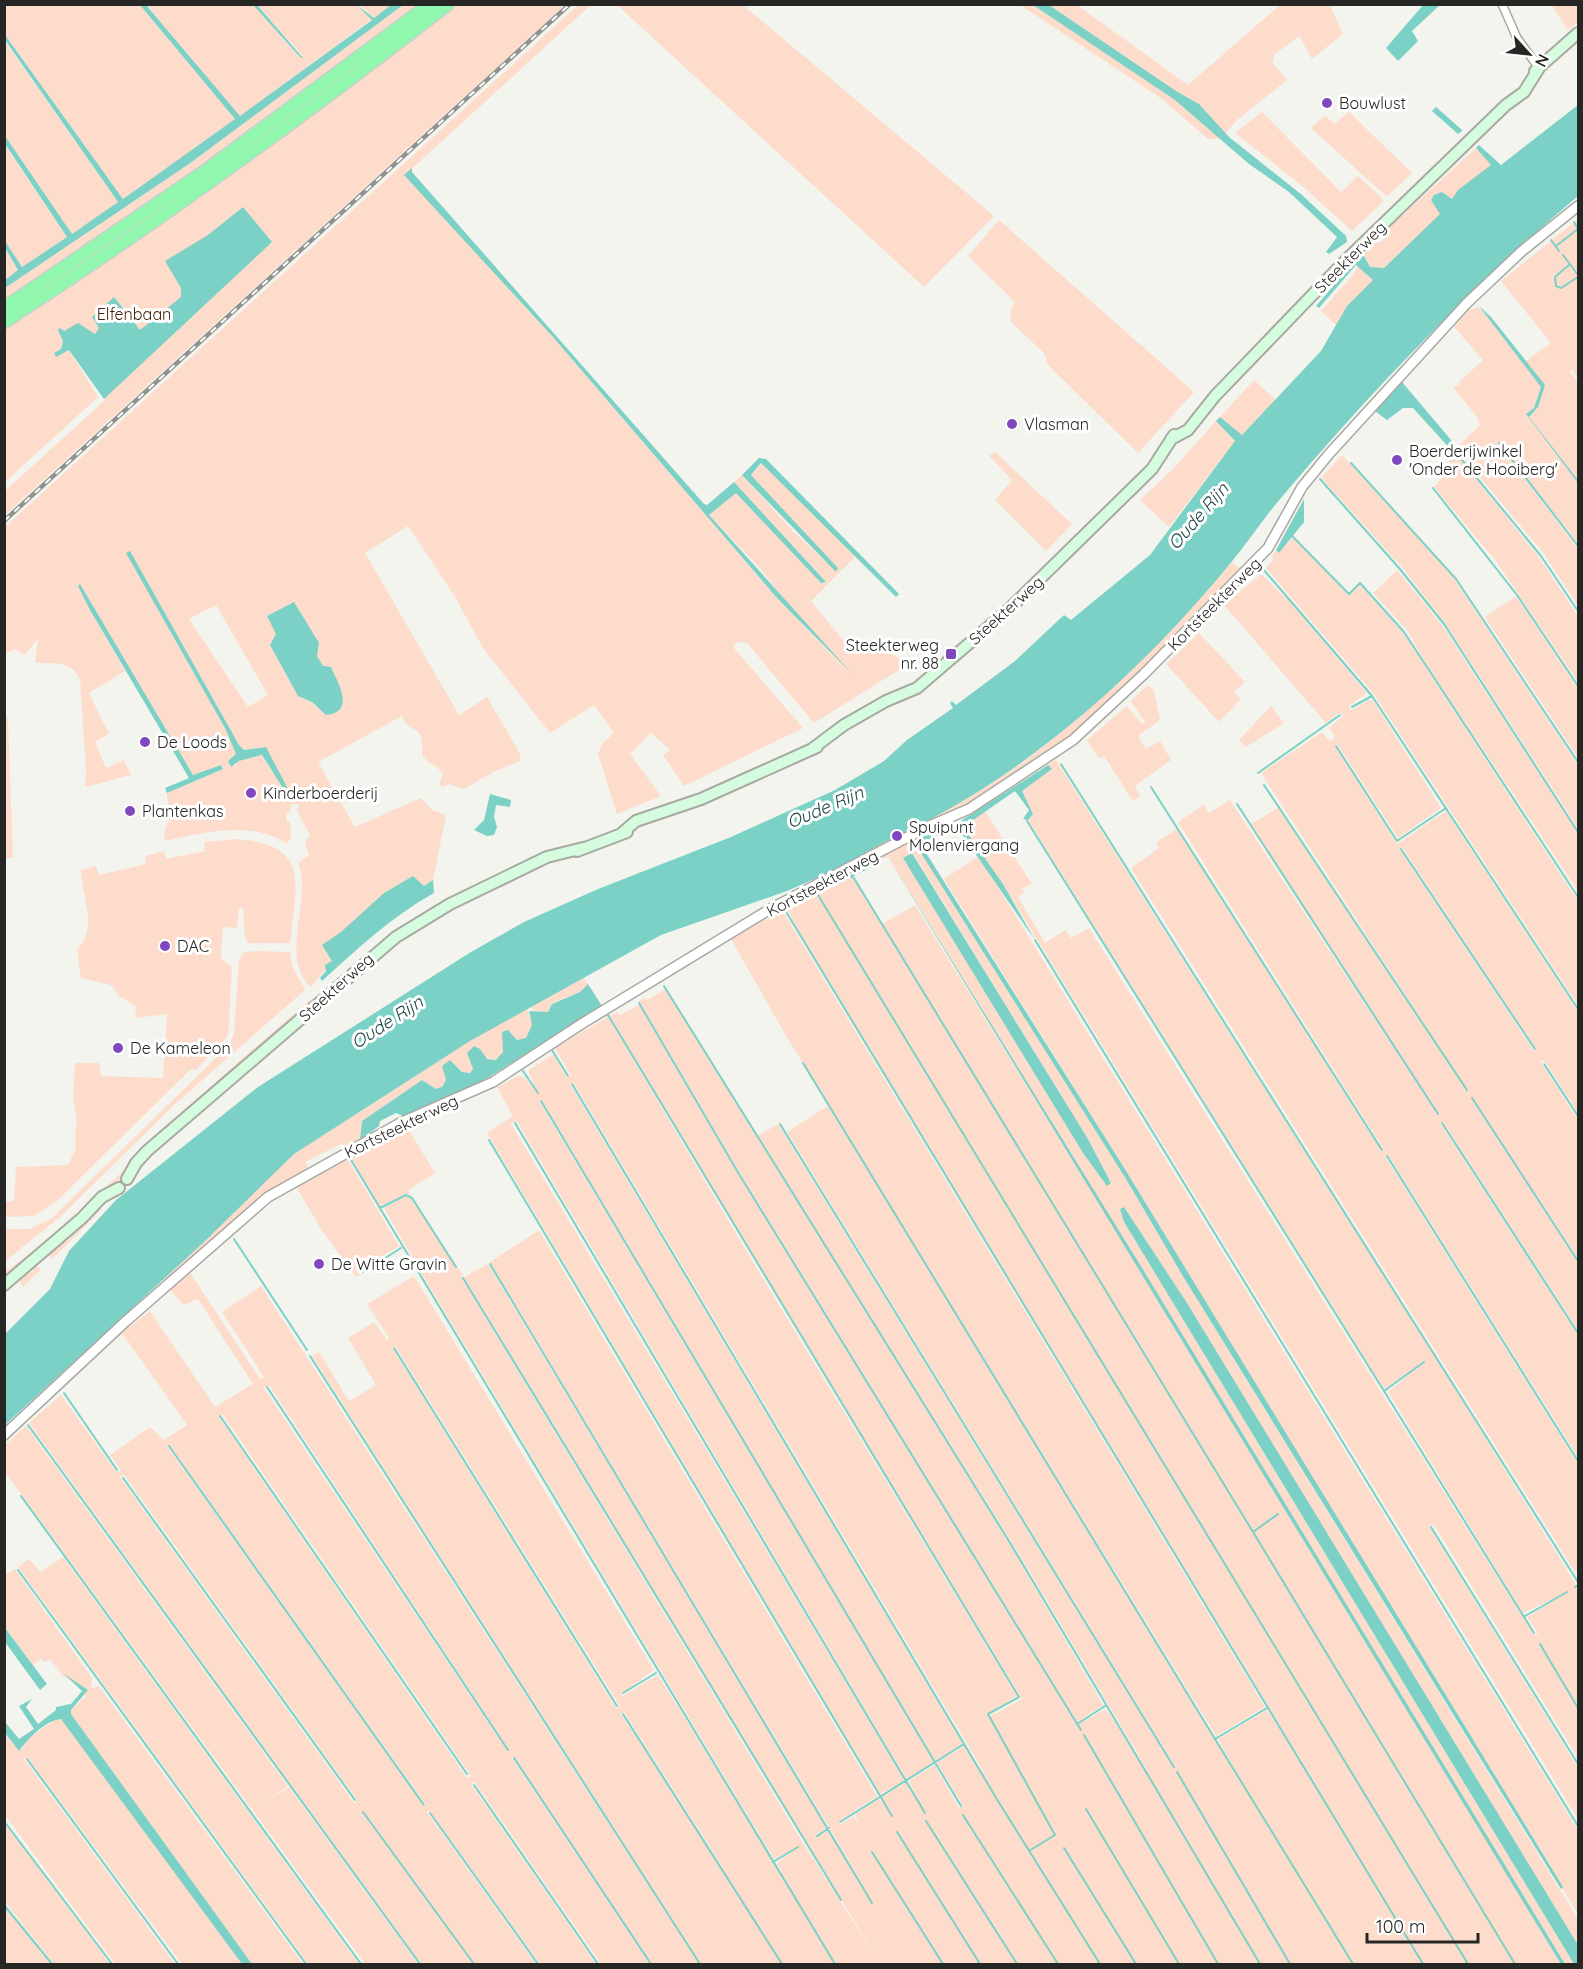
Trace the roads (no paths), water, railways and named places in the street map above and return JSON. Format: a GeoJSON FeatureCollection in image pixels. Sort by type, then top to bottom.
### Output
{"type":"FeatureCollection","features":[{"type":"Feature","properties":{"kind":"highway"},"geometry":{"type":"LineString","coordinates":[[4,308],[206,171],[430,4]]}},
{"type":"Feature","properties":{"kind":"highway"},"geometry":{"type":"LineString","coordinates":[[4,322],[213,181],[448,4]]}},
{"type":"Feature","properties":{"kind":"main road","name":"Steekterweg"},"geometry":{"type":"LineString","coordinates":[[4,1285],[82,1218],[104,1205],[142,1167],[155,1147],[396,937],[450,904],[541,862],[565,857],[622,832],[632,831],[653,817],[700,799],[812,749],[844,724],[861,717],[886,701],[906,694],[923,681],[1007,611],[1152,469],[1171,440],[1188,430],[1348,258],[1506,105],[1520,85],[1578,33]]}},
{"type":"Feature","properties":{"kind":"main road","name":"Steekterweg"},"geometry":{"type":"LineString","coordinates":[[1565,46],[1578,40]]}},
{"type":"Feature","properties":{"kind":"street"},"geometry":{"type":"LineString","coordinates":[[1502,4],[1517,38],[1539,68]]}},
{"type":"Feature","properties":{"kind":"street","name":"Kortsteekterweg"},"geometry":{"type":"LineString","coordinates":[[4,1435],[125,1322],[268,1197],[402,1122],[493,1082],[583,1023],[770,909],[925,828],[969,810],[1073,740],[1144,674],[1268,548],[1302,487],[1329,454],[1467,303],[1522,251],[1578,206]]}},
{"type":"Feature","properties":{"kind":"water"},"geometry":{"type":"Polygon","coordinates":[[[1424,4],[1440,5],[1412,31],[1418,41],[1398,61],[1386,48],[1424,4]]]}},
{"type":"Feature","properties":{"kind":"water"},"geometry":{"type":"Polygon","coordinates":[[[140,5],[146,5],[240,116],[372,20],[357,5],[374,18],[391,5],[403,5],[189,164],[5,288],[5,280],[18,270],[5,248],[5,241],[22,267],[67,237],[5,144],[5,136],[72,234],[118,202],[5,40],[5,35],[123,199],[235,119],[140,5]]]}},
{"type":"Feature","properties":{"kind":"water"},"geometry":{"type":"Polygon","coordinates":[[[253,5],[257,5],[303,58],[301,58],[253,5]]]}},
{"type":"Feature","properties":{"kind":"water"},"geometry":{"type":"Polygon","coordinates":[[[1033,5],[1049,5],[1176,91],[1199,104],[1229,137],[1302,195],[1346,236],[1347,242],[1329,254],[1326,252],[1337,237],[1289,192],[1249,164],[1175,100],[1033,5]]]}},
{"type":"Feature","properties":{"kind":"water","name":"Oude Rijn"},"geometry":{"type":"Polygon","coordinates":[[[1578,105],[1578,196],[1497,268],[1420,344],[1310,464],[1235,558],[1158,645],[1079,718],[1036,752],[992,782],[947,810],[899,835],[897,839],[894,837],[830,872],[787,891],[661,935],[470,1041],[294,1154],[204,1242],[5,1425],[5,1334],[50,1289],[69,1251],[116,1200],[258,1087],[471,952],[524,922],[598,889],[731,837],[835,790],[884,761],[907,740],[953,708],[950,703],[952,701],[956,705],[1015,661],[1064,615],[1071,620],[1150,555],[1235,441],[1216,421],[1220,417],[1242,435],[1321,351],[1347,306],[1373,280],[1356,265],[1319,308],[1316,306],[1359,256],[1363,254],[1370,267],[1384,268],[1440,214],[1431,200],[1434,195],[1442,192],[1452,199],[1458,190],[1491,165],[1476,148],[1479,145],[1501,165],[1578,105]]]}},
{"type":"Feature","properties":{"kind":"water"},"geometry":{"type":"Polygon","coordinates":[[[1436,107],[1462,131],[1458,134],[1432,111],[1436,107]]]}},
{"type":"Feature","properties":{"kind":"water"},"geometry":{"type":"Polygon","coordinates":[[[412,168],[412,172],[704,504],[707,505],[734,482],[826,582],[821,583],[736,493],[709,515],[853,675],[777,598],[553,337],[404,175],[412,168]]]}},
{"type":"Feature","properties":{"kind":"water"},"geometry":{"type":"Polygon","coordinates":[[[243,207],[272,242],[104,399],[69,350],[56,357],[54,353],[61,349],[63,341],[58,330],[60,328],[64,331],[78,323],[95,334],[99,328],[92,317],[114,297],[140,330],[181,297],[181,288],[165,261],[208,235],[243,207]]]}},
{"type":"Feature","properties":{"kind":"water"},"geometry":{"type":"Polygon","coordinates":[[[1479,306],[1491,317],[1545,385],[1538,407],[1529,417],[1578,483],[1526,414],[1534,408],[1541,387],[1479,306]]]}},
{"type":"Feature","properties":{"kind":"water"},"geometry":{"type":"Polygon","coordinates":[[[1402,382],[1457,447],[1453,452],[1413,408],[1403,408],[1387,420],[1375,411],[1402,382]]]}},
{"type":"Feature","properties":{"kind":"water"},"geometry":{"type":"Polygon","coordinates":[[[759,458],[766,459],[899,594],[896,597],[761,463],[751,475],[838,568],[836,572],[742,475],[759,458]]]}},
{"type":"Feature","properties":{"kind":"water"},"geometry":{"type":"Polygon","coordinates":[[[1304,499],[1304,522],[1279,553],[1276,550],[1304,499]]]}},
{"type":"Feature","properties":{"kind":"water"},"geometry":{"type":"Polygon","coordinates":[[[130,551],[239,745],[244,750],[266,747],[289,791],[286,793],[262,755],[239,761],[231,767],[228,761],[236,754],[225,728],[126,553],[130,551]]]}},
{"type":"Feature","properties":{"kind":"water"},"geometry":{"type":"Polygon","coordinates":[[[80,584],[193,775],[221,765],[223,769],[167,793],[165,788],[189,778],[90,610],[78,586],[80,584]]]}},
{"type":"Feature","properties":{"kind":"water"},"geometry":{"type":"Polygon","coordinates":[[[294,602],[319,643],[317,656],[323,666],[331,667],[340,688],[343,703],[335,713],[326,715],[312,702],[298,696],[270,645],[276,634],[267,616],[294,602]]]}},
{"type":"Feature","properties":{"kind":"water"},"geometry":{"type":"Polygon","coordinates":[[[1048,765],[1052,769],[1022,791],[1033,814],[1028,820],[1023,819],[1029,810],[1015,791],[963,827],[1003,884],[1035,940],[959,830],[933,837],[921,845],[1123,1166],[1563,1887],[1561,1889],[1184,1278],[1126,1179],[916,845],[922,837],[948,829],[1048,765]]]}},
{"type":"Feature","properties":{"kind":"water"},"geometry":{"type":"Polygon","coordinates":[[[490,794],[511,800],[510,807],[496,805],[494,817],[497,827],[494,835],[487,836],[474,830],[484,820],[490,794]]]}},
{"type":"Feature","properties":{"kind":"water"},"geometry":{"type":"Polygon","coordinates":[[[912,853],[1088,1139],[1111,1183],[1107,1186],[1083,1153],[903,858],[912,853]]]}},
{"type":"Feature","properties":{"kind":"water"},"geometry":{"type":"Polygon","coordinates":[[[888,857],[1142,1268],[1565,1964],[1561,1964],[888,857]]]}},
{"type":"Feature","properties":{"kind":"water"},"geometry":{"type":"Polygon","coordinates":[[[413,876],[424,886],[433,880],[434,893],[418,902],[361,945],[322,981],[320,978],[326,971],[325,965],[332,961],[322,945],[341,932],[384,893],[413,876]]]}},
{"type":"Feature","properties":{"kind":"water"},"geometry":{"type":"Polygon","coordinates":[[[588,984],[602,1006],[473,1087],[403,1116],[396,1113],[380,1121],[379,1126],[360,1140],[362,1121],[422,1080],[436,1089],[442,1087],[446,1080],[442,1066],[450,1060],[462,1072],[470,1073],[473,1069],[467,1053],[474,1046],[480,1049],[487,1059],[496,1060],[503,1052],[502,1032],[508,1030],[517,1040],[526,1038],[532,1025],[529,1011],[548,1012],[552,1004],[580,992],[588,984]]]}},
{"type":"Feature","properties":{"kind":"water"},"geometry":{"type":"Polygon","coordinates":[[[1124,1207],[1187,1303],[1578,1945],[1578,1964],[1574,1964],[1124,1222],[1120,1209],[1124,1207]]]}},
{"type":"Feature","properties":{"kind":"water"},"geometry":{"type":"Polygon","coordinates":[[[5,1628],[47,1684],[40,1690],[5,1642],[5,1628]]]}},
{"type":"Feature","properties":{"kind":"water"},"geometry":{"type":"Polygon","coordinates":[[[64,1674],[88,1690],[71,1710],[71,1714],[252,1964],[242,1964],[61,1719],[43,1727],[19,1751],[5,1733],[5,1722],[19,1739],[34,1729],[19,1706],[32,1699],[26,1707],[38,1724],[56,1710],[56,1707],[71,1704],[82,1691],[64,1674]]]}},
{"type":"Feature","properties":{"kind":"waterway"},"geometry":{"type":"LineString","coordinates":[[1556,246],[1578,229],[1574,222]]}},
{"type":"Feature","properties":{"kind":"waterway"},"geometry":{"type":"LineString","coordinates":[[1551,240],[1559,251]]}},
{"type":"Feature","properties":{"kind":"waterway"},"geometry":{"type":"LineString","coordinates":[[1563,255],[1578,275]]}},
{"type":"Feature","properties":{"kind":"waterway"},"geometry":{"type":"LineString","coordinates":[[1570,264],[1555,277],[1556,286],[1561,288],[1578,277]]}},
{"type":"Feature","properties":{"kind":"waterway"},"geometry":{"type":"LineString","coordinates":[[1499,443],[1578,546]]}},
{"type":"Feature","properties":{"kind":"waterway"},"geometry":{"type":"LineString","coordinates":[[1462,460],[1541,556],[1578,611]]}},
{"type":"Feature","properties":{"kind":"waterway"},"geometry":{"type":"LineString","coordinates":[[1351,463],[1456,579],[1578,762]]}},
{"type":"Feature","properties":{"kind":"waterway"},"geometry":{"type":"LineString","coordinates":[[1320,479],[1399,568],[1444,624],[1578,832]]}},
{"type":"Feature","properties":{"kind":"waterway"},"geometry":{"type":"LineString","coordinates":[[1433,488],[1517,595],[1578,686]]}},
{"type":"Feature","properties":{"kind":"waterway"},"geometry":{"type":"LineString","coordinates":[[1292,536],[1349,594],[1360,583],[1404,632],[1578,897]]}},
{"type":"Feature","properties":{"kind":"waterway"},"geometry":{"type":"LineString","coordinates":[[1263,569],[1372,696],[1578,1009]]}},
{"type":"Feature","properties":{"kind":"waterway"},"geometry":{"type":"LineString","coordinates":[[1352,707],[1372,696]]}},
{"type":"Feature","properties":{"kind":"waterway"},"geometry":{"type":"LineString","coordinates":[[1258,773],[1340,715]]}},
{"type":"Feature","properties":{"kind":"waterway"},"geometry":{"type":"LineString","coordinates":[[1336,746],[1397,841],[1446,808]]}},
{"type":"Feature","properties":{"kind":"waterway"},"geometry":{"type":"LineString","coordinates":[[1061,764],[1578,1582]]}},
{"type":"Feature","properties":{"kind":"waterway"},"geometry":{"type":"LineString","coordinates":[[1264,785],[1467,1090]]}},
{"type":"Feature","properties":{"kind":"waterway"},"geometry":{"type":"LineString","coordinates":[[1151,787],[1382,1150]]}},
{"type":"Feature","properties":{"kind":"waterway"},"geometry":{"type":"LineString","coordinates":[[1237,804],[1438,1114]]}},
{"type":"Feature","properties":{"kind":"waterway"},"geometry":{"type":"LineString","coordinates":[[1027,821],[1384,1391],[1424,1362]]}},
{"type":"Feature","properties":{"kind":"waterway"},"geometry":{"type":"LineString","coordinates":[[1401,849],[1535,1049]]}},
{"type":"Feature","properties":{"kind":"waterway"},"geometry":{"type":"LineString","coordinates":[[838,883],[877,863]]}},
{"type":"Feature","properties":{"kind":"waterway"},"geometry":{"type":"LineString","coordinates":[[852,875],[1253,1532]]}},
{"type":"Feature","properties":{"kind":"waterway"},"geometry":{"type":"LineString","coordinates":[[818,895],[1468,1964]]}},
{"type":"Feature","properties":{"kind":"waterway"},"geometry":{"type":"LineString","coordinates":[[785,910],[1423,1964]]}},
{"type":"Feature","properties":{"kind":"waterway"},"geometry":{"type":"LineString","coordinates":[[1035,940],[1578,1826]]}},
{"type":"Feature","properties":{"kind":"waterway"},"geometry":{"type":"LineString","coordinates":[[664,986],[1009,1541],[1260,1964]]}},
{"type":"Feature","properties":{"kind":"waterway"},"geometry":{"type":"LineString","coordinates":[[639,1003],[739,1174],[1081,1730]]}},
{"type":"Feature","properties":{"kind":"waterway"},"geometry":{"type":"LineString","coordinates":[[608,1015],[1019,1697],[988,1714],[1055,1835],[1029,1851]]}},
{"type":"Feature","properties":{"kind":"waterway"},"geometry":{"type":"LineString","coordinates":[[552,1050],[568,1076]]}},
{"type":"Feature","properties":{"kind":"waterway"},"geometry":{"type":"LineString","coordinates":[[803,1063],[1215,1739],[1267,1708]]}},
{"type":"Feature","properties":{"kind":"waterway"},"geometry":{"type":"LineString","coordinates":[[1544,1064],[1578,1116]]}},
{"type":"Feature","properties":{"kind":"waterway"},"geometry":{"type":"LineString","coordinates":[[523,1071],[538,1093]]}},
{"type":"Feature","properties":{"kind":"waterway"},"geometry":{"type":"LineString","coordinates":[[572,1084],[998,1801],[1100,1964]]}},
{"type":"Feature","properties":{"kind":"waterway"},"geometry":{"type":"LineString","coordinates":[[1472,1098],[1578,1261]]}},
{"type":"Feature","properties":{"kind":"waterway"},"geometry":{"type":"LineString","coordinates":[[541,1101],[961,1806]]}},
{"type":"Feature","properties":{"kind":"waterway"},"geometry":{"type":"LineString","coordinates":[[515,1123],[925,1813]]}},
{"type":"Feature","properties":{"kind":"waterway"},"geometry":{"type":"LineString","coordinates":[[1442,1123],[1578,1333]]}},
{"type":"Feature","properties":{"kind":"waterway"},"geometry":{"type":"LineString","coordinates":[[780,1124],[1174,1767]]}},
{"type":"Feature","properties":{"kind":"waterway"},"geometry":{"type":"LineString","coordinates":[[489,1140],[892,1816]]}},
{"type":"Feature","properties":{"kind":"waterway"},"geometry":{"type":"LineString","coordinates":[[348,1155],[835,1964]]}},
{"type":"Feature","properties":{"kind":"waterway"},"geometry":{"type":"LineString","coordinates":[[1387,1156],[1578,1461]]}},
{"type":"Feature","properties":{"kind":"waterway"},"geometry":{"type":"LineString","coordinates":[[380,1208],[406,1195],[412,1198],[456,1267]]}},
{"type":"Feature","properties":{"kind":"waterway"},"geometry":{"type":"LineString","coordinates":[[234,1239],[307,1350]]}},
{"type":"Feature","properties":{"kind":"waterway"},"geometry":{"type":"LineString","coordinates":[[363,1272],[401,1248]]}},
{"type":"Feature","properties":{"kind":"waterway"},"geometry":{"type":"LineString","coordinates":[[490,1264],[872,1903]]}},
{"type":"Feature","properties":{"kind":"waterway"},"geometry":{"type":"LineString","coordinates":[[463,1278],[841,1900]]}},
{"type":"Feature","properties":{"kind":"waterway"},"geometry":{"type":"LineString","coordinates":[[394,1348],[617,1706]]}},
{"type":"Feature","properties":{"kind":"waterway"},"geometry":{"type":"LineString","coordinates":[[310,1356],[700,1964]]}},
{"type":"Feature","properties":{"kind":"waterway"},"geometry":{"type":"LineString","coordinates":[[267,1387],[508,1750]]}},
{"type":"Feature","properties":{"kind":"waterway"},"geometry":{"type":"LineString","coordinates":[[1384,1391],[1534,1633]]}},
{"type":"Feature","properties":{"kind":"waterway"},"geometry":{"type":"LineString","coordinates":[[64,1393],[117,1470]]}},
{"type":"Feature","properties":{"kind":"waterway"},"geometry":{"type":"LineString","coordinates":[[220,1416],[467,1774]]}},
{"type":"Feature","properties":{"kind":"waterway"},"geometry":{"type":"LineString","coordinates":[[28,1425],[420,1964]]}},
{"type":"Feature","properties":{"kind":"waterway"},"geometry":{"type":"LineString","coordinates":[[169,1446],[424,1805]]}},
{"type":"Feature","properties":{"kind":"waterway"},"geometry":{"type":"LineString","coordinates":[[123,1478],[355,1800]]}},
{"type":"Feature","properties":{"kind":"waterway"},"geometry":{"type":"LineString","coordinates":[[21,1496],[361,1964]]}},
{"type":"Feature","properties":{"kind":"waterway"},"geometry":{"type":"LineString","coordinates":[[1278,1514],[1253,1532],[1515,1964]]}},
{"type":"Feature","properties":{"kind":"waterway"},"geometry":{"type":"LineString","coordinates":[[1431,1527],[1578,1764]]}},
{"type":"Feature","properties":{"kind":"waterway"},"geometry":{"type":"LineString","coordinates":[[18,1570],[306,1964]]}},
{"type":"Feature","properties":{"kind":"waterway"},"geometry":{"type":"LineString","coordinates":[[1525,1616],[1567,1592]]}},
{"type":"Feature","properties":{"kind":"waterway"},"geometry":{"type":"LineString","coordinates":[[1540,1644],[1578,1708]]}},
{"type":"Feature","properties":{"kind":"waterway"},"geometry":{"type":"LineString","coordinates":[[623,1693],[656,1673]]}},
{"type":"Feature","properties":{"kind":"waterway"},"geometry":{"type":"LineString","coordinates":[[1077,1724],[1105,1706]]}},
{"type":"Feature","properties":{"kind":"waterway"},"geometry":{"type":"LineString","coordinates":[[623,1714],[782,1964]]}},
{"type":"Feature","properties":{"kind":"waterway"},"geometry":{"type":"LineString","coordinates":[[1084,1735],[1218,1964]]}},
{"type":"Feature","properties":{"kind":"waterway"},"geometry":{"type":"LineString","coordinates":[[1215,1739],[1353,1964]]}},
{"type":"Feature","properties":{"kind":"waterway"},"geometry":{"type":"LineString","coordinates":[[840,1822],[964,1744]]}},
{"type":"Feature","properties":{"kind":"waterway"},"geometry":{"type":"LineString","coordinates":[[514,1758],[651,1964]]}},
{"type":"Feature","properties":{"kind":"waterway"},"geometry":{"type":"LineString","coordinates":[[27,1759],[178,1964]]}},
{"type":"Feature","properties":{"kind":"waterway"},"geometry":{"type":"LineString","coordinates":[[1177,1772],[1290,1964]]}},
{"type":"Feature","properties":{"kind":"waterway"},"geometry":{"type":"LineString","coordinates":[[474,1785],[598,1964]]}},
{"type":"Feature","properties":{"kind":"waterway"},"geometry":{"type":"LineString","coordinates":[[1086,1809],[1179,1964]]}},
{"type":"Feature","properties":{"kind":"waterway"},"geometry":{"type":"LineString","coordinates":[[363,1812],[474,1964]]}},
{"type":"Feature","properties":{"kind":"waterway"},"geometry":{"type":"LineString","coordinates":[[430,1813],[538,1964]]}},
{"type":"Feature","properties":{"kind":"waterway"},"geometry":{"type":"LineString","coordinates":[[963,1815],[1058,1964]]}},
{"type":"Feature","properties":{"kind":"waterway"},"geometry":{"type":"LineString","coordinates":[[4,1821],[112,1964]]}},
{"type":"Feature","properties":{"kind":"waterway"},"geometry":{"type":"LineString","coordinates":[[926,1821],[1017,1964]]}},
{"type":"Feature","properties":{"kind":"waterway"},"geometry":{"type":"LineString","coordinates":[[817,1836],[829,1828]]}},
{"type":"Feature","properties":{"kind":"waterway"},"geometry":{"type":"LineString","coordinates":[[897,1832],[980,1964]]}},
{"type":"Feature","properties":{"kind":"waterway"},"geometry":{"type":"LineString","coordinates":[[773,1862],[798,1847]]}},
{"type":"Feature","properties":{"kind":"waterway"},"geometry":{"type":"LineString","coordinates":[[1064,1848],[1136,1964]]}},
{"type":"Feature","properties":{"kind":"waterway"},"geometry":{"type":"LineString","coordinates":[[872,1852],[943,1964]]}},
{"type":"Feature","properties":{"kind":"waterway"},"geometry":{"type":"LineString","coordinates":[[4,1905],[52,1964]]}},
{"type":"Feature","properties":{"kind":"railway"},"geometry":{"type":"LineString","coordinates":[[4,521],[570,4]]}},
{"type":"Feature","properties":{"kind":"place","name":"Bouwlust"},"geometry":{"type":"Point","coordinates":[1327,103]}},
{"type":"Feature","properties":{"kind":"place","name":"Vlasman"},"geometry":{"type":"Point","coordinates":[1012,424]}},
{"type":"Feature","properties":{"kind":"place","name":"Boerderijwinkel 'Onder de Hooiberg'"},"geometry":{"type":"Point","coordinates":[1397,460]}},
{"type":"Feature","properties":{"kind":"place","name":"Steekterweg nr. 88"},"geometry":{"type":"Point","coordinates":[951,654]}},
{"type":"Feature","properties":{"kind":"place","name":"De Loods"},"geometry":{"type":"Point","coordinates":[145,742]}},
{"type":"Feature","properties":{"kind":"place","name":"Kinderboerderij"},"geometry":{"type":"Point","coordinates":[251,793]}},
{"type":"Feature","properties":{"kind":"place","name":"Plantenkas"},"geometry":{"type":"Point","coordinates":[130,811]}},
{"type":"Feature","properties":{"kind":"place","name":"Spuipunt Molenviergang"},"geometry":{"type":"Point","coordinates":[897,836]}},
{"type":"Feature","properties":{"kind":"place","name":"DAC"},"geometry":{"type":"Point","coordinates":[165,946]}},
{"type":"Feature","properties":{"kind":"place","name":"De Kameleon"},"geometry":{"type":"Point","coordinates":[118,1048]}},
{"type":"Feature","properties":{"kind":"place","name":"De Witte Gravin"},"geometry":{"type":"Point","coordinates":[319,1264]}},
{"type":"Feature","properties":{"kind":"park label","name":"Elfenbaan"},"geometry":{"type":"Point","coordinates":[134,314]}}]}
